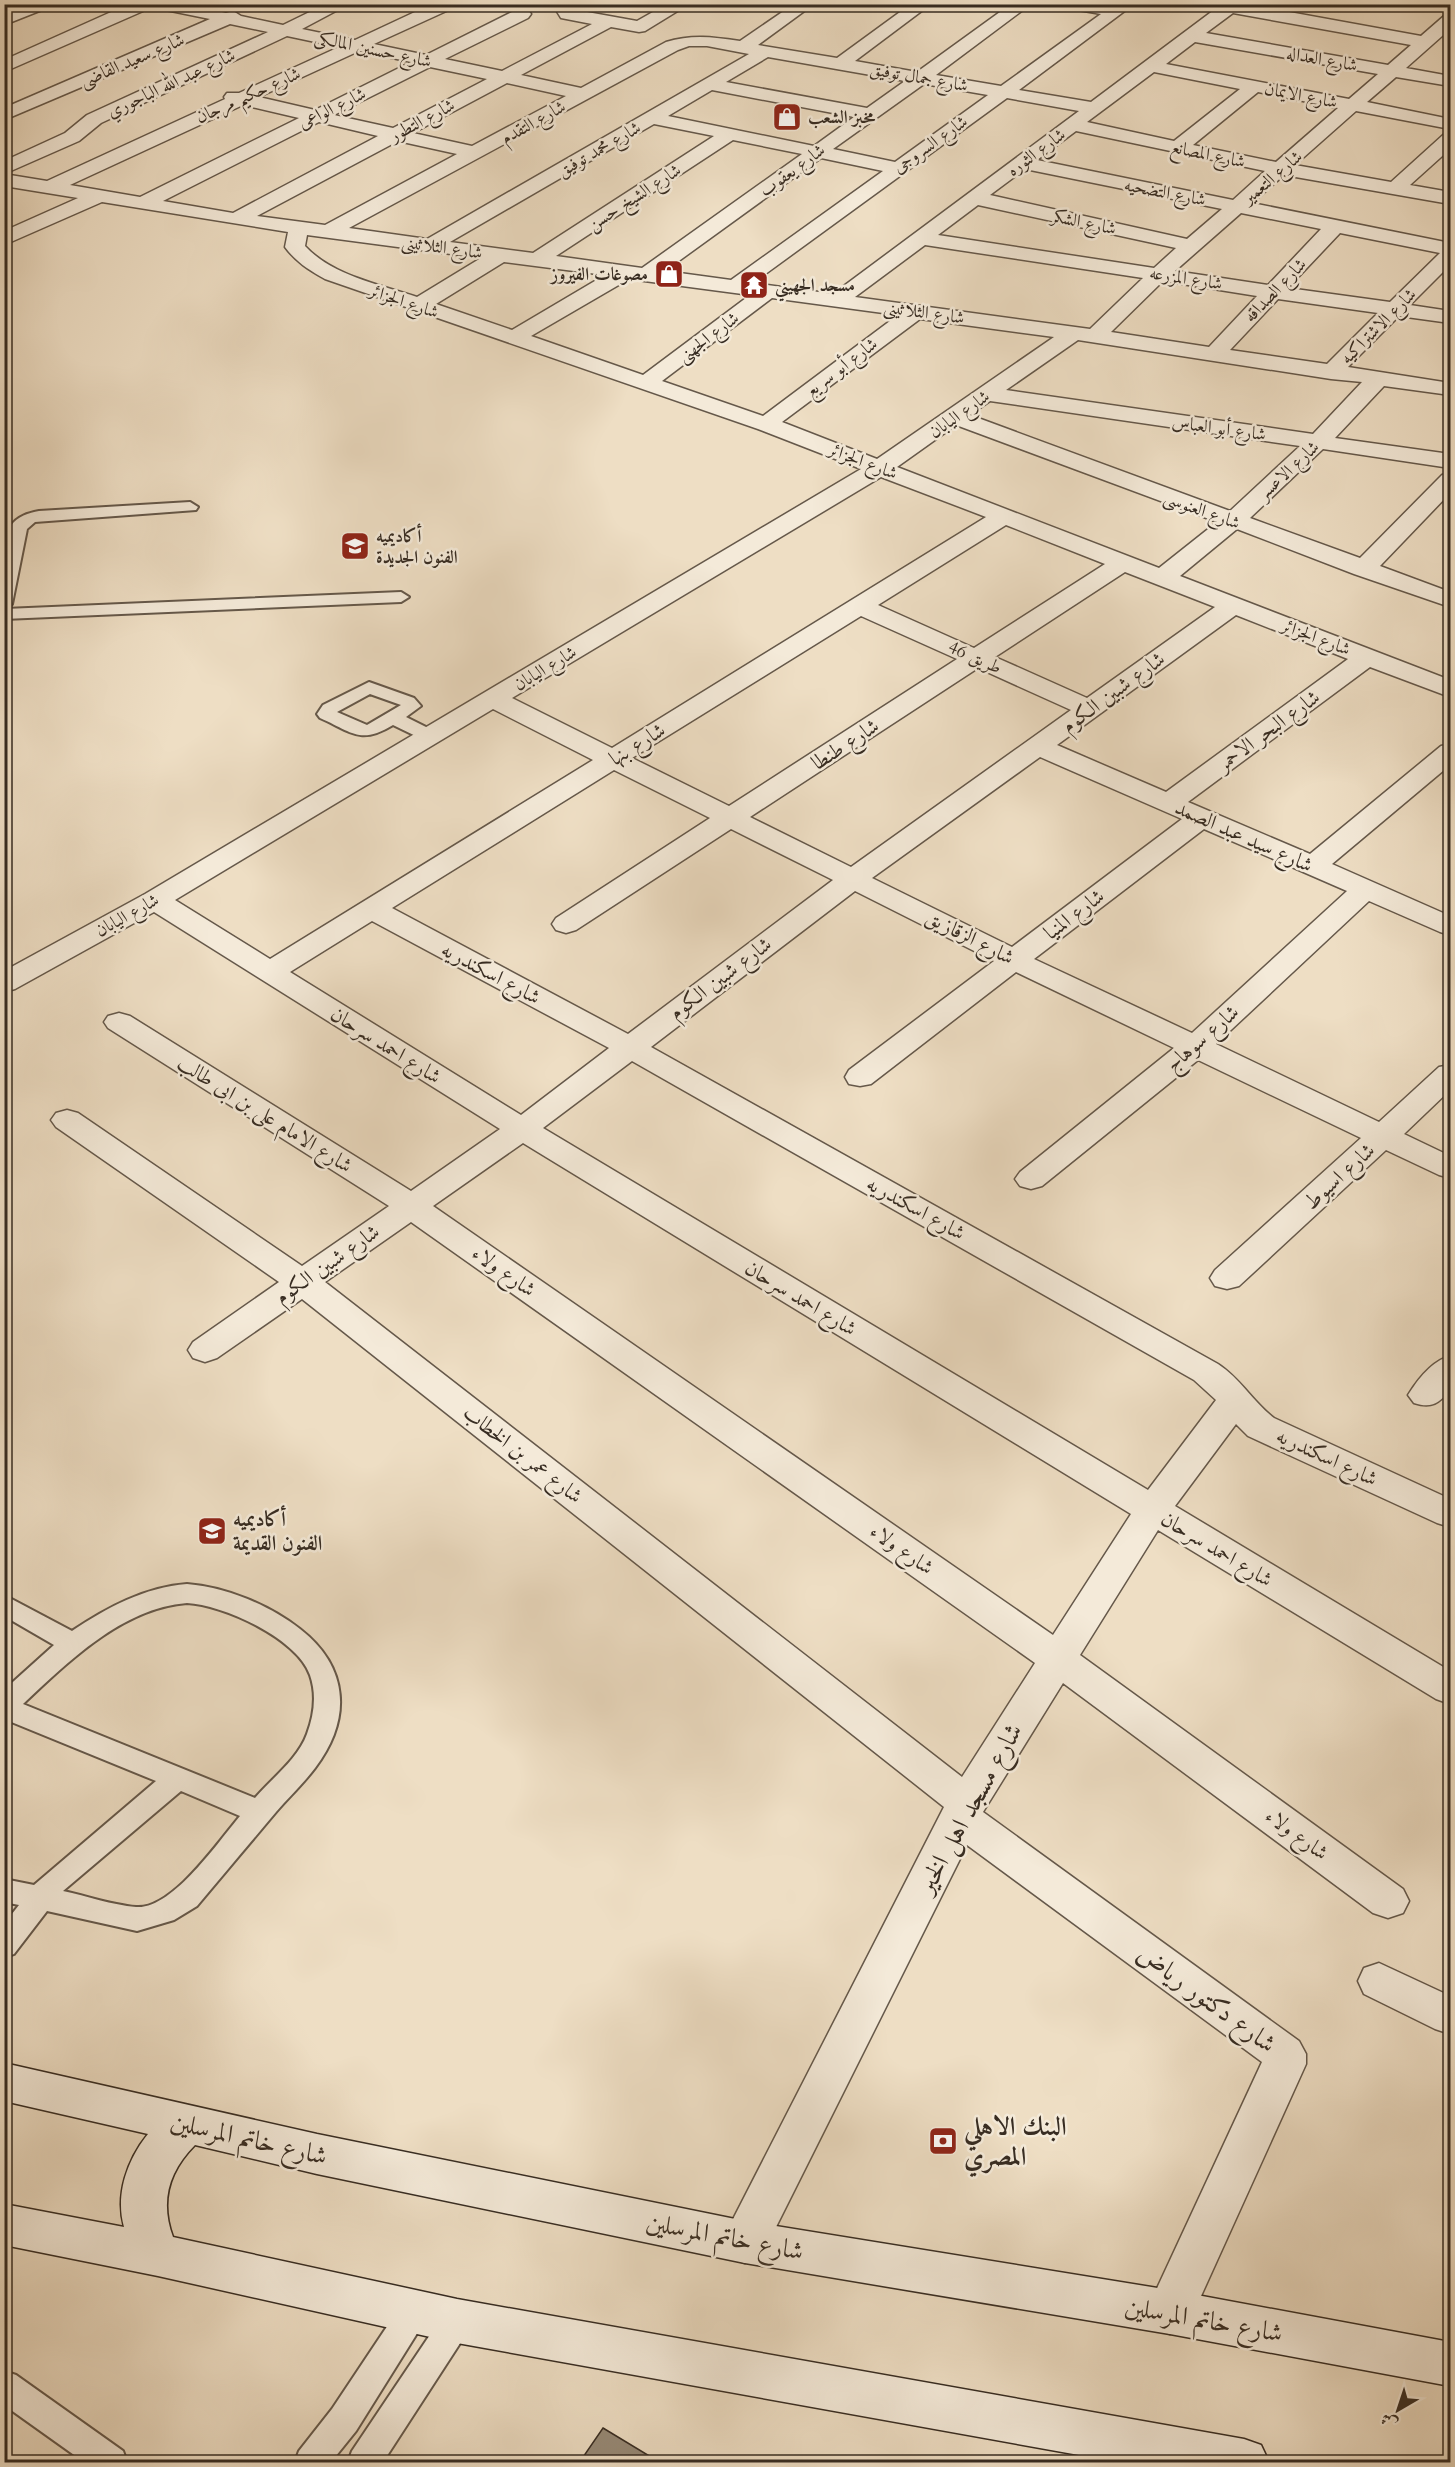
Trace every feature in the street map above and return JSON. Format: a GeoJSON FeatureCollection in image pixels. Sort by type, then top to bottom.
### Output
{"type":"FeatureCollection","features":[{"type":"Feature","properties":{"kind":"street"},"geometry":{"type":"LineString","coordinates":[[4,20],[41,4]]}},
{"type":"Feature","properties":{"kind":"street"},"geometry":{"type":"LineString","coordinates":[[4,67],[144,4]]}},
{"type":"Feature","properties":{"kind":"street","name":"شارع حسنين المالكى"},"geometry":{"type":"LineString","coordinates":[[162,4],[584,94]]}},
{"type":"Feature","properties":{"kind":"street","name":"شارع سعيد القاضى"},"geometry":{"type":"LineString","coordinates":[[4,115],[259,4]]}},
{"type":"Feature","properties":{"kind":"street","name":"شارع عبد الله الباجوري"},"geometry":{"type":"LineString","coordinates":[[4,168],[72,137],[87,123],[341,4]]}},
{"type":"Feature","properties":{"kind":"street","name":"شارع حكيم مرجان"},"geometry":{"type":"LineString","coordinates":[[50,186],[447,4]]}},
{"type":"Feature","properties":{"kind":"street"},"geometry":{"type":"LineString","coordinates":[[574,4],[566,10],[567,14],[617,24],[644,26],[681,4]]}},
{"type":"Feature","properties":{"kind":"street"},"geometry":{"type":"LineString","coordinates":[[743,47],[806,4]]}},
{"type":"Feature","properties":{"kind":"street"},"geometry":{"type":"LineString","coordinates":[[840,63],[923,4]]}},
{"type":"Feature","properties":{"kind":"street","name":"شارع يعقوب"},"geometry":{"type":"LineString","coordinates":[[649,273],[1023,4]]}},
{"type":"Feature","properties":{"kind":"street"},"geometry":{"type":"LineString","coordinates":[[1073,4],[1121,8]]}},
{"type":"Feature","properties":{"kind":"street"},"geometry":{"type":"LineString","coordinates":[[1232,6],[1426,42]]}},
{"type":"Feature","properties":{"kind":"street","name":"شارع الثوره"},"geometry":{"type":"LineString","coordinates":[[838,300],[1232,6]]}},
{"type":"Feature","properties":{"kind":"street","name":"شارع السروجى"},"geometry":{"type":"LineString","coordinates":[[736,286],[896,168],[1121,8]]}},
{"type":"Feature","properties":{"kind":"street","name":"شارع الواعى"},"geometry":{"type":"LineString","coordinates":[[143,203],[522,14]]}},
{"type":"Feature","properties":{"kind":"street","name":"شارع التعمير"},"geometry":{"type":"LineString","coordinates":[[1084,334],[1193,246],[1450,20]]}},
{"type":"Feature","properties":{"kind":"street","name":"شارع التطور"},"geometry":{"type":"LineString","coordinates":[[237,219],[504,77],[617,24]]}},
{"type":"Feature","properties":{"kind":"street"},"geometry":{"type":"LineString","coordinates":[[96,26],[172,43]]}},
{"type":"Feature","properties":{"kind":"street","name":"شارع العداله"},"geometry":{"type":"LineString","coordinates":[[1193,36],[1450,81]]}},
{"type":"Feature","properties":{"kind":"street","name":"شارع التقدم"},"geometry":{"type":"LineString","coordinates":[[329,231],[679,43],[696,40],[743,47]]}},
{"type":"Feature","properties":{"kind":"street","name":"شارع جمال توفيق"},"geometry":{"type":"LineString","coordinates":[[743,47],[1095,108]]}},
{"type":"Feature","properties":{"kind":"street","name":"شارع محمد توفيق"},"geometry":{"type":"LineString","coordinates":[[431,245],[766,51]]}},
{"type":"Feature","properties":{"kind":"street"},"geometry":{"type":"LineString","coordinates":[[38,52],[110,70]]}},
{"type":"Feature","properties":{"kind":"street","name":"شارع الايمان"},"geometry":{"type":"LineString","coordinates":[[1151,66],[1450,124]]}},
{"type":"Feature","properties":{"kind":"street"},"geometry":{"type":"LineString","coordinates":[[172,83],[476,153]]}},
{"type":"Feature","properties":{"kind":"street"},"geometry":{"type":"LineString","coordinates":[[710,84],[870,114]]}},
{"type":"Feature","properties":{"kind":"street"},"geometry":{"type":"LineString","coordinates":[[1178,147],[1254,86]]}},
{"type":"Feature","properties":{"kind":"street"},"geometry":{"type":"LineString","coordinates":[[14,92],[41,99]]}},
{"type":"Feature","properties":{"kind":"street"},"geometry":{"type":"LineString","coordinates":[[652,118],[896,168]]}},
{"type":"Feature","properties":{"kind":"street","name":"شارع المصانع"},"geometry":{"type":"LineString","coordinates":[[1073,125],[1282,169],[1450,198]]}},
{"type":"Feature","properties":{"kind":"street","name":"شارع الشيخ حسن"},"geometry":{"type":"LineString","coordinates":[[538,259],[730,134]]}},
{"type":"Feature","properties":{"kind":"street"},"geometry":{"type":"LineString","coordinates":[[1395,189],[1450,139]]}},
{"type":"Feature","properties":{"kind":"street","name":"شارع التضحيه"},"geometry":{"type":"LineString","coordinates":[[1021,164],[1450,249]]}},
{"type":"Feature","properties":{"kind":"street","name":"شارع الثلاثينى"},"geometry":{"type":"LineString","coordinates":[[4,180],[237,219],[649,273],[1084,334],[1378,379],[1447,385]]}},
{"type":"Feature","properties":{"kind":"street"},"geometry":{"type":"LineString","coordinates":[[4,239],[102,195]]}},
{"type":"Feature","properties":{"kind":"street","name":"شارع الشكر"},"geometry":{"type":"LineString","coordinates":[[975,198],[1193,246]]}},
{"type":"Feature","properties":{"kind":"street","name":"شارع الصداقه"},"geometry":{"type":"LineString","coordinates":[[1214,354],[1335,226]]}},
{"type":"Feature","properties":{"kind":"street","name":"شارع الجزائر"},"geometry":{"type":"LineString","coordinates":[[299,227],[295,247],[309,262],[332,275],[766,424],[1367,657],[1448,685]]}},
{"type":"Feature","properties":{"kind":"street","name":"شارع المزرعه"},"geometry":{"type":"LineString","coordinates":[[921,238],[1450,317]]}},
{"type":"Feature","properties":{"kind":"street","name":"شارع الاشتراكيه"},"geometry":{"type":"LineString","coordinates":[[1331,372],[1450,254]]}},
{"type":"Feature","properties":{"kind":"street"},"geometry":{"type":"LineString","coordinates":[[418,306],[501,255]]}},
{"type":"Feature","properties":{"kind":"street"},"geometry":{"type":"LineString","coordinates":[[513,338],[627,271]]}},
{"type":"Feature","properties":{"kind":"street","name":"شارع الجهنى"},"geometry":{"type":"LineString","coordinates":[[646,383],[770,290]]}},
{"type":"Feature","properties":{"kind":"street","name":"شارع أبو سريع"},"geometry":{"type":"LineString","coordinates":[[766,424],[917,311]]}},
{"type":"Feature","properties":{"kind":"street","name":"شارع اليابان"},"geometry":{"type":"LineString","coordinates":[[4,983],[155,900],[881,467],[987,394],[1084,334]]}},
{"type":"Feature","properties":{"kind":"street","name":"شارع الاعسر"},"geometry":{"type":"LineString","coordinates":[[1162,577],[1233,521],[1317,443],[1378,379]]}},
{"type":"Feature","properties":{"kind":"street","name":"شارع أبو العباس"},"geometry":{"type":"LineString","coordinates":[[987,394],[1450,461]]}},
{"type":"Feature","properties":{"kind":"street","name":"شارع العنوسى"},"geometry":{"type":"LineString","coordinates":[[955,417],[1450,600]]}},
{"type":"Feature","properties":{"kind":"street"},"geometry":{"type":"LineString","coordinates":[[1363,569],[1450,480]]}},
{"type":"Feature","properties":{"kind":"street","name":"شارع بنها"},"geometry":{"type":"LineString","coordinates":[[269,972],[1005,516]]}},
{"type":"Feature","properties":{"kind":"street","name":"شارع طنطا"},"geometry":{"type":"LineString","coordinates":[[566,924],[1124,562]]}},
{"type":"Feature","properties":{"kind":"street","name":"شارع شبين الكوم"},"geometry":{"type":"LineString","coordinates":[[205,1350],[522,1129],[854,878],[1234,605]]}},
{"type":"Feature","properties":{"kind":"street","name":"طريق 46"},"geometry":{"type":"LineString","coordinates":[[860,606],[1090,709]]}},
{"type":"Feature","properties":{"kind":"street","name":"شارع البحر الاحمر"},"geometry":{"type":"LineString","coordinates":[[1169,803],[1367,657]]}},
{"type":"Feature","properties":{"kind":"street","name":"شارع الزقازيق"},"geometry":{"type":"LineString","coordinates":[[493,699],[1014,960],[1450,1168]]}},
{"type":"Feature","properties":{"kind":"street","name":"شارع سيد عبد الصمد"},"geometry":{"type":"LineString","coordinates":[[1038,746],[1450,926]]}},
{"type":"Feature","properties":{"kind":"street"},"geometry":{"type":"LineString","coordinates":[[1313,866],[1450,752]]}},
{"type":"Feature","properties":{"kind":"street","name":"شارع المنيا"},"geometry":{"type":"LineString","coordinates":[[861,1077],[1202,817]]}},
{"type":"Feature","properties":{"kind":"street","name":"شارع سوهاج"},"geometry":{"type":"LineString","coordinates":[[1031,1179],[1195,1047],[1366,889]]}},
{"type":"Feature","properties":{"kind":"street","name":"شارع احمد سرحان"},"geometry":{"type":"LineString","coordinates":[[155,900],[522,1129],[1450,1689]]}},
{"type":"Feature","properties":{"kind":"street","name":"شارع اسكندريه"},"geometry":{"type":"LineString","coordinates":[[371,909],[629,1047],[1206,1372],[1219,1380],[1236,1399],[1248,1418],[1261,1427],[1450,1514]]}},
{"type":"Feature","properties":{"kind":"street","name":"شارع الامام على بن ابى طالب"},"geometry":{"type":"LineString","coordinates":[[119,1023],[411,1206]]}},
{"type":"Feature","properties":{"kind":"street","name":"شارع اسيوط"},"geometry":{"type":"LineString","coordinates":[[1227,1278],[1450,1074]]}},
{"type":"Feature","properties":{"kind":"street","name":"شارع عمر بن الخطاب"},"geometry":{"type":"LineString","coordinates":[[67,1120],[301,1281],[963,1810]]}},
{"type":"Feature","properties":{"kind":"street","name":"شارع ولاء"},"geometry":{"type":"LineString","coordinates":[[411,1206],[1057,1658],[1388,1901]]}},
{"type":"Feature","properties":{"kind":"street"},"geometry":{"type":"LineString","coordinates":[[1426,1395],[1450,1368]]}},
{"type":"Feature","properties":{"kind":"street","name":"شارع مسجد اهل الخير"},"geometry":{"type":"LineString","coordinates":[[745,2242],[963,1810],[1152,1510],[1236,1399]]}},
{"type":"Feature","properties":{"kind":"street","name":"شارع دكتور رياض"},"geometry":{"type":"LineString","coordinates":[[963,1810],[1284,2054],[1284,2064],[1170,2312]]}},
{"type":"Feature","properties":{"kind":"street"},"geometry":{"type":"LineString","coordinates":[[1379,1981],[1450,2016]]}},
{"type":"Feature","properties":{"kind":"street","name":"شارع خاتم المرسلين"},"geometry":{"type":"LineString","coordinates":[[4,2082],[317,2154],[745,2242],[1170,2312],[1450,2364]]}},
{"type":"Feature","properties":{"kind":"street"},"geometry":{"type":"LineString","coordinates":[[158,2255],[148,2237],[143,2217],[143,2197],[156,2157],[170,2139],[187,2124]]}},
{"type":"Feature","properties":{"kind":"street"},"geometry":{"type":"LineString","coordinates":[[4,2224],[436,2316],[1244,2463]]}},
{"type":"Feature","properties":{"kind":"lane"},"geometry":{"type":"LineString","coordinates":[[4,604],[19,527],[30,518],[190,507]]}},
{"type":"Feature","properties":{"kind":"lane"},"geometry":{"type":"LineString","coordinates":[[4,614],[401,597]]}},
{"type":"Feature","properties":{"kind":"lane"},"geometry":{"type":"LineString","coordinates":[[393,718],[430,736]]}},
{"type":"Feature","properties":{"kind":"lane"},"geometry":{"type":"LineString","coordinates":[[4,1890],[129,1918],[156,1916],[173,1910],[187,1898],[302,1764],[321,1734],[328,1703],[324,1673],[308,1647],[281,1627],[221,1599],[193,1593],[165,1596],[147,1602],[92,1631],[73,1644],[4,1707],[260,1812]]}},
{"type":"Feature","properties":{"kind":"lane"},"geometry":{"type":"LineString","coordinates":[[4,1604],[73,1644]]}},
{"type":"Feature","properties":{"kind":"lane"},"geometry":{"type":"LineString","coordinates":[[4,1946],[39,1898],[177,1779]]}},
{"type":"Feature","properties":{"kind":"lane"},"geometry":{"type":"LineString","coordinates":[[311,2463],[344,2420],[436,2316]]}},
{"type":"Feature","properties":{"kind":"lane"},"geometry":{"type":"LineString","coordinates":[[364,2463],[436,2316]]}},
{"type":"Feature","properties":{"kind":"lane"},"geometry":{"type":"LineString","coordinates":[[4,2386],[111,2463]]}},
{"type":"Feature","properties":{"kind":"building"},"geometry":{"type":"Polygon","coordinates":[[[603,2428],[661,2463],[579,2463],[603,2428]]]}},
{"type":"Feature","properties":{"kind":"place","name":"مخبز الشعب"},"geometry":{"type":"Point","coordinates":[787,117]}},
{"type":"Feature","properties":{"kind":"place","name":"مصوغات الفيروز"},"geometry":{"type":"Point","coordinates":[669,274]}},
{"type":"Feature","properties":{"kind":"place","name":"مسجد الجهيني"},"geometry":{"type":"Point","coordinates":[754,285]}},
{"type":"Feature","properties":{"kind":"place","name":"أكاديميه الفنون الجديدة"},"geometry":{"type":"Point","coordinates":[355,546]}},
{"type":"Feature","properties":{"kind":"place","name":"أكاديميه الفنون القديمة"},"geometry":{"type":"Point","coordinates":[212,1531]}},
{"type":"Feature","properties":{"kind":"place","name":"البنك الاهلي المصري"},"geometry":{"type":"Point","coordinates":[943,2141]}}]}
